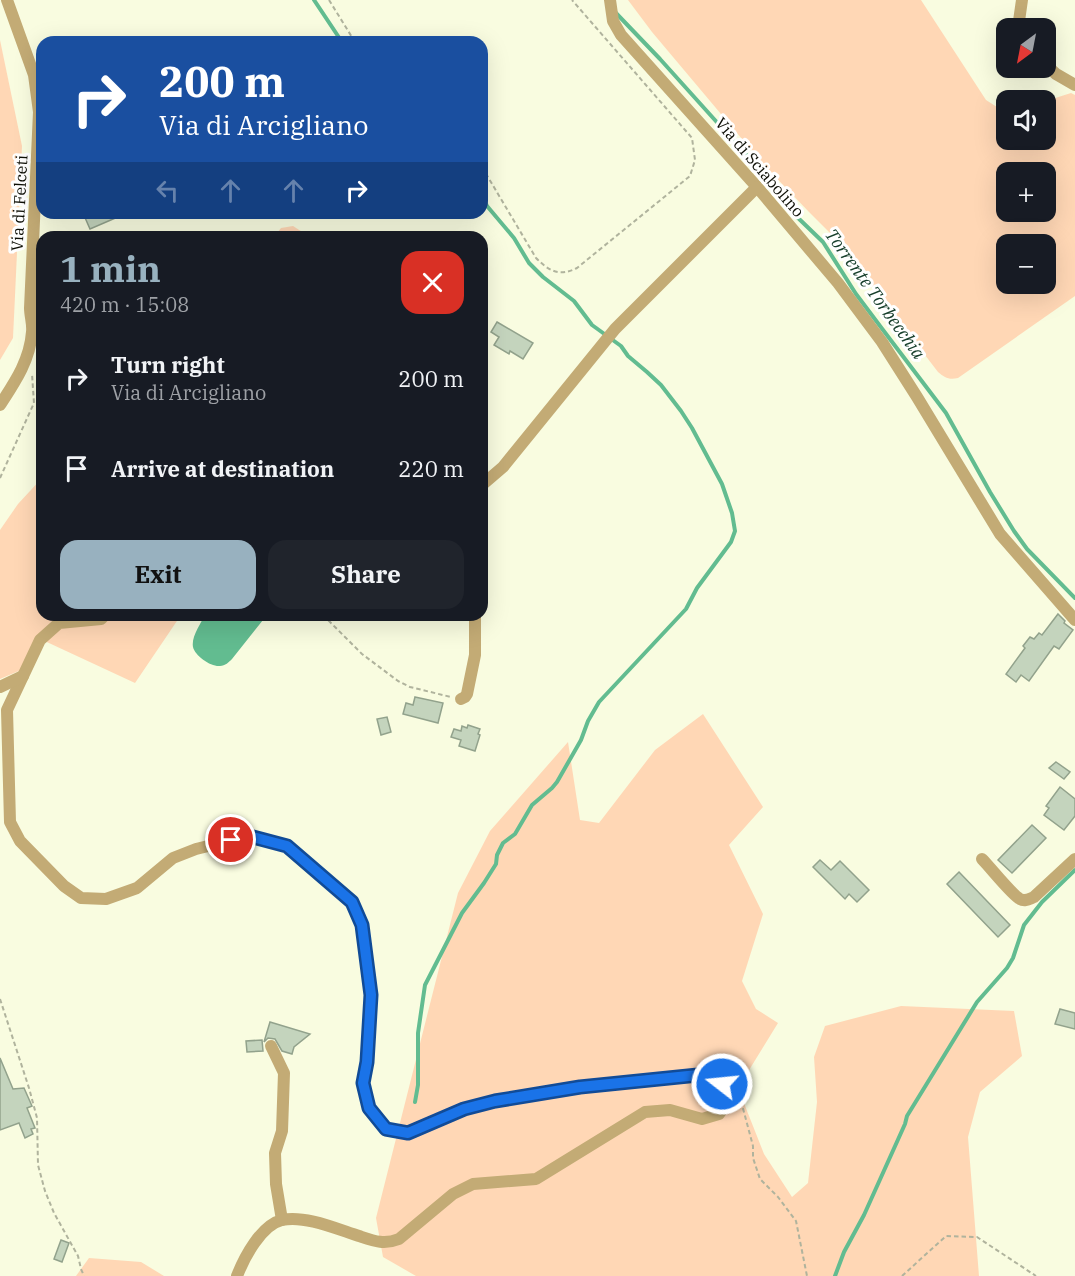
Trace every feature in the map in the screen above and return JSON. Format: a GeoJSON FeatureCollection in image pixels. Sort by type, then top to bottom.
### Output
{"type":"FeatureCollection","features":[{"type":"Feature","properties":{"kind":"street","name":"Via di Felceti"},"geometry":{"type":"LineString","coordinates":[[7,0],[34,75],[36,90]]}},
{"type":"Feature","properties":{"kind":"street","name":"Via di Sciabolino"},"geometry":{"type":"LineString","coordinates":[[610,0],[612,15],[621,35],[757,187],[871,326],[1000,534],[1075,620]]}},
{"type":"Feature","properties":{"kind":"street"},"geometry":{"type":"LineString","coordinates":[[1019,18],[1022,0]]}},
{"type":"Feature","properties":{"kind":"street"},"geometry":{"type":"LineString","coordinates":[[1056,74],[1075,85]]}},
{"type":"Feature","properties":{"kind":"street","name":"Via di Felceti"},"geometry":{"type":"LineString","coordinates":[[0,405],[25,363],[33,329],[30,308],[36,177]]}},
{"type":"Feature","properties":{"kind":"street"},"geometry":{"type":"LineString","coordinates":[[488,481],[503,467],[615,329],[757,187]]}},
{"type":"Feature","properties":{"kind":"street"},"geometry":{"type":"LineString","coordinates":[[33,329],[36,332]]}},
{"type":"Feature","properties":{"kind":"street"},"geometry":{"type":"LineString","coordinates":[[80,621],[59,623],[40,640],[7,710],[10,822],[20,841],[64,886],[81,898],[106,899],[137,888],[173,858],[196,849],[249,836],[287,846],[352,902],[362,925],[371,995],[367,1062],[363,1083],[369,1108],[386,1129],[408,1133],[464,1109],[495,1101],[580,1087],[698,1075],[722,1084],[729,1100],[719,1114],[702,1119],[670,1110],[645,1112],[536,1179],[473,1185],[453,1194],[399,1239],[390,1243],[375,1241],[304,1220],[282,1220],[272,1225],[258,1238],[237,1276]]}},
{"type":"Feature","properties":{"kind":"street"},"geometry":{"type":"LineString","coordinates":[[461,699],[467,694],[474,663],[475,621]]}},
{"type":"Feature","properties":{"kind":"street"},"geometry":{"type":"LineString","coordinates":[[0,687],[23,676]]}},
{"type":"Feature","properties":{"kind":"street"},"geometry":{"type":"LineString","coordinates":[[982,859],[1016,896],[1024,900],[1034,897],[1075,860]]}},
{"type":"Feature","properties":{"kind":"street"},"geometry":{"type":"LineString","coordinates":[[271,1046],[284,1073],[282,1131],[275,1153],[276,1184],[282,1220]]}},
{"type":"Feature","properties":{"kind":"path"},"geometry":{"type":"LineString","coordinates":[[329,0],[351,36]]}},
{"type":"Feature","properties":{"kind":"path"},"geometry":{"type":"LineString","coordinates":[[488,177],[536,258],[551,270],[566,273],[577,268],[690,176],[695,160],[692,138],[572,0]]}},
{"type":"Feature","properties":{"kind":"path"},"geometry":{"type":"LineString","coordinates":[[0,478],[34,403],[32,366]]}},
{"type":"Feature","properties":{"kind":"path"},"geometry":{"type":"LineString","coordinates":[[329,621],[363,654],[404,685],[461,699]]}},
{"type":"Feature","properties":{"kind":"path"},"geometry":{"type":"LineString","coordinates":[[0,999],[37,1118],[38,1165],[45,1191],[54,1213],[78,1256],[84,1276]]}},
{"type":"Feature","properties":{"kind":"path"},"geometry":{"type":"LineString","coordinates":[[726,1094],[741,1101],[753,1146],[753,1158],[760,1179],[778,1197],[796,1221],[807,1276]]}},
{"type":"Feature","properties":{"kind":"path"},"geometry":{"type":"LineString","coordinates":[[902,1276],[946,1236],[977,1237],[1036,1276]]}},
{"type":"Feature","properties":{"kind":"shaded area"},"geometry":{"type":"Polygon","coordinates":[[[628,0],[921,0],[986,100],[996,106],[996,150],[1056,150],[1056,98],[1071,93],[1075,95],[1075,296],[958,378],[950,379],[938,372],[836,239],[763,164],[652,32],[628,0]]]}},
{"type":"Feature","properties":{"kind":"shaded area"},"geometry":{"type":"Polygon","coordinates":[[[0,40],[22,146],[13,338],[0,360],[0,40]]]}},
{"type":"Feature","properties":{"kind":"shaded area"},"geometry":{"type":"Polygon","coordinates":[[[293,226],[301,231],[279,231],[281,228],[293,226]]]}},
{"type":"Feature","properties":{"kind":"shaded area"},"geometry":{"type":"Polygon","coordinates":[[[36,484],[36,621],[177,621],[135,683],[36,637],[21,670],[0,679],[0,530],[18,504],[36,484]]]}},
{"type":"Feature","properties":{"kind":"shaded area"},"geometry":{"type":"Polygon","coordinates":[[[202,621],[262,621],[225,665],[212,665],[197,654],[193,647],[195,635],[202,621]]]}},
{"type":"Feature","properties":{"kind":"shaded area"},"geometry":{"type":"Polygon","coordinates":[[[703,714],[763,807],[729,845],[763,914],[742,981],[756,1009],[778,1023],[738,1088],[764,1154],[792,1197],[808,1183],[817,1102],[814,1057],[825,1026],[901,1006],[1014,1011],[1022,1056],[980,1092],[968,1137],[979,1276],[416,1276],[383,1257],[376,1218],[458,893],[490,831],[568,742],[580,820],[599,823],[655,750],[703,714]]]}},
{"type":"Feature","properties":{"kind":"shaded area"},"geometry":{"type":"Polygon","coordinates":[[[89,1258],[141,1262],[164,1276],[76,1276],[89,1258]]]}},
{"type":"Feature","properties":{"kind":"building"},"geometry":{"type":"Polygon","coordinates":[[[86,219],[113,219],[90,229],[86,219]]]}},
{"type":"Feature","properties":{"kind":"building"},"geometry":{"type":"Polygon","coordinates":[[[497,322],[533,343],[523,359],[494,345],[499,337],[491,332],[497,322]]]}},
{"type":"Feature","properties":{"kind":"building"},"geometry":{"type":"Polygon","coordinates":[[[1058,614],[1073,630],[1059,649],[1054,646],[1029,681],[1021,675],[1016,682],[1006,674],[1025,648],[1023,646],[1030,637],[1034,639],[1039,633],[1042,635],[1058,614]]]}},
{"type":"Feature","properties":{"kind":"building"},"geometry":{"type":"Polygon","coordinates":[[[415,697],[443,703],[438,723],[403,714],[406,703],[413,705],[415,697]]]}},
{"type":"Feature","properties":{"kind":"building"},"geometry":{"type":"Polygon","coordinates":[[[387,717],[391,732],[381,735],[377,719],[387,717]]]}},
{"type":"Feature","properties":{"kind":"building"},"geometry":{"type":"Polygon","coordinates":[[[468,725],[480,729],[475,751],[459,746],[461,740],[451,737],[454,729],[461,731],[462,726],[467,728],[468,725]]]}},
{"type":"Feature","properties":{"kind":"building"},"geometry":{"type":"Polygon","coordinates":[[[1056,762],[1070,772],[1064,779],[1049,768],[1056,762]]]}},
{"type":"Feature","properties":{"kind":"building"},"geometry":{"type":"Polygon","coordinates":[[[1060,787],[1075,799],[1075,816],[1064,830],[1044,815],[1049,808],[1046,806],[1060,787]]]}},
{"type":"Feature","properties":{"kind":"building"},"geometry":{"type":"Polygon","coordinates":[[[1032,825],[1046,838],[1012,873],[998,860],[1032,825]]]}},
{"type":"Feature","properties":{"kind":"building"},"geometry":{"type":"Polygon","coordinates":[[[820,860],[831,870],[840,861],[869,890],[857,902],[849,894],[845,899],[813,867],[820,860]]]}},
{"type":"Feature","properties":{"kind":"building"},"geometry":{"type":"Polygon","coordinates":[[[959,872],[1010,925],[998,937],[947,884],[959,872]]]}},
{"type":"Feature","properties":{"kind":"building"},"geometry":{"type":"Polygon","coordinates":[[[1060,1009],[1075,1013],[1075,1029],[1055,1024],[1060,1009]]]}},
{"type":"Feature","properties":{"kind":"building"},"geometry":{"type":"Polygon","coordinates":[[[270,1022],[310,1034],[294,1047],[292,1054],[282,1051],[275,1039],[268,1038],[264,1042],[270,1022]]]}},
{"type":"Feature","properties":{"kind":"building"},"geometry":{"type":"Polygon","coordinates":[[[262,1040],[263,1051],[247,1052],[246,1041],[262,1040]]]}},
{"type":"Feature","properties":{"kind":"building"},"geometry":{"type":"Polygon","coordinates":[[[0,1058],[13,1089],[24,1088],[32,1106],[27,1108],[35,1128],[31,1129],[33,1134],[25,1138],[19,1123],[0,1130],[0,1058]]]}},
{"type":"Feature","properties":{"kind":"building"},"geometry":{"type":"Polygon","coordinates":[[[61,1240],[69,1243],[62,1262],[54,1259],[61,1240]]]}},
{"type":"Feature","properties":{"kind":"waterway"},"geometry":{"type":"LineString","coordinates":[[314,0],[338,36]]}},
{"type":"Feature","properties":{"kind":"waterway","name":"Torrente Torbecchia"},"geometry":{"type":"LineString","coordinates":[[614,11],[759,169],[795,215],[823,242],[856,294],[946,413],[1014,531],[1027,549],[1075,598]]}},
{"type":"Feature","properties":{"kind":"waterway"},"geometry":{"type":"LineString","coordinates":[[415,1102],[418,1085],[418,1033],[425,985],[462,913],[496,864],[497,855],[503,843],[515,834],[532,805],[557,782],[599,702],[686,609],[697,588],[731,542],[735,531],[732,513],[722,484],[681,411],[661,385],[628,356],[621,346],[592,325],[574,301],[529,263],[514,238],[488,207]]}},
{"type":"Feature","properties":{"kind":"waterway"},"geometry":{"type":"LineString","coordinates":[[835,1276],[907,1116],[977,1002],[1007,968],[1013,958],[1024,925],[1042,902],[1075,870]]}},
{"type":"Feature","properties":{"kind":"route"},"geometry":{"type":"LineString","coordinates":[[231,840],[249,836],[287,846],[352,902],[362,925],[371,995],[367,1062],[363,1083],[369,1108],[386,1129],[408,1133],[464,1109],[495,1101],[580,1087],[698,1075],[722,1084]]}}]}
